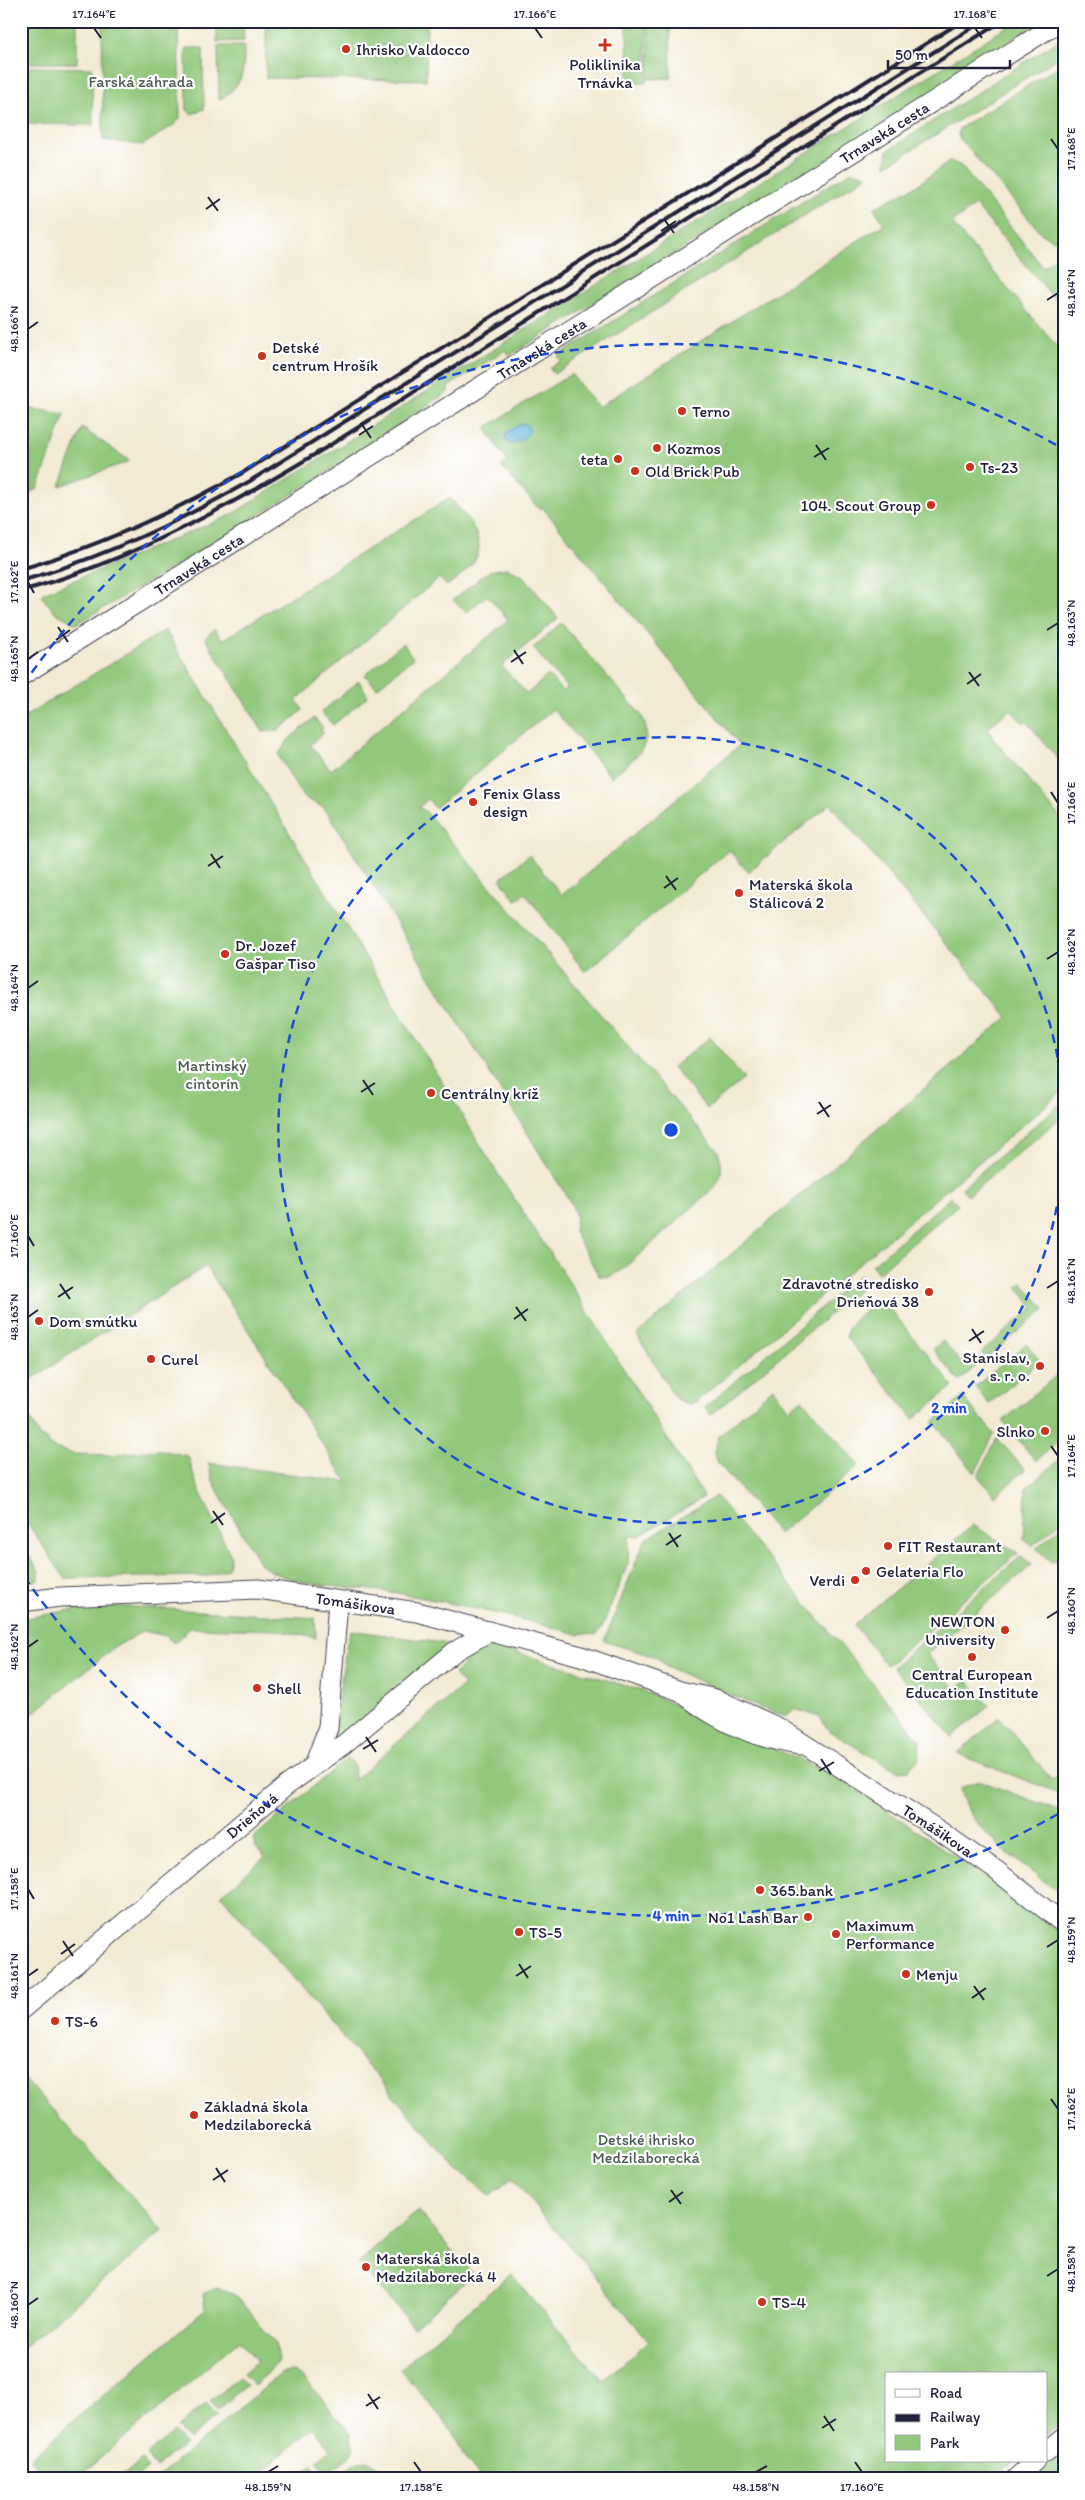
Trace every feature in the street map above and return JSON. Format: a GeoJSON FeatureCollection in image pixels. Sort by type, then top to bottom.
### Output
{"type":"FeatureCollection","features":[{"type":"Feature","properties":{"kind":"main road","name":"Trnavská cesta"},"geometry":{"type":"LineString","coordinates":[[21,676],[1061,21]]}},
{"type":"Feature","properties":{"kind":"main road","name":"Tomášikova"},"geometry":{"type":"LineString","coordinates":[[21,1602],[60,1597],[258,1589],[417,1612],[581,1656],[680,1691],[708,1713],[740,1728],[774,1741],[806,1746],[856,1775],[940,1831],[997,1871],[1064,1924]]}},
{"type":"Feature","properties":{"kind":"main road"},"geometry":{"type":"LineString","coordinates":[[315,1763],[328,1728],[338,1602]]}},
{"type":"Feature","properties":{"kind":"main road","name":"Drieňová"},"geometry":{"type":"LineString","coordinates":[[21,2010],[233,1829],[315,1763],[344,1744],[454,1652],[490,1631]]}},
{"type":"Feature","properties":{"kind":"main road"},"geometry":{"type":"LineString","coordinates":[[1048,2450],[1064,2437]]}},
{"type":"Feature","properties":{"kind":"main road"},"geometry":{"type":"LineString","coordinates":[[1015,2479],[1034,2462]]}},
{"type":"Feature","properties":{"kind":"green space"},"geometry":{"type":"Polygon","coordinates":[[[21,21],[77,21],[77,63],[21,63],[21,21]]]}},
{"type":"Feature","properties":{"kind":"green space","name":"Farská záhrada"},"geometry":{"type":"Polygon","coordinates":[[[102,21],[178,21],[180,118],[175,124],[143,145],[103,140],[102,21]]]}},
{"type":"Feature","properties":{"kind":"green space","name":"Ihrisko Valdocco"},"geometry":{"type":"Polygon","coordinates":[[[266,21],[427,21],[426,80],[266,78],[266,21]]]}},
{"type":"Feature","properties":{"kind":"green space"},"geometry":{"type":"Polygon","coordinates":[[[627,21],[646,21],[647,82],[628,82],[627,21]]]}},
{"type":"Feature","properties":{"kind":"green space"},"geometry":{"type":"Polygon","coordinates":[[[648,21],[670,21],[671,78],[649,79],[648,21]]]}},
{"type":"Feature","properties":{"kind":"green space"},"geometry":{"type":"Polygon","coordinates":[[[1016,21],[1041,21],[851,145],[509,356],[505,350],[448,387],[448,392],[357,453],[218,540],[76,624],[56,613],[41,596],[43,593],[229,516],[1016,21]]]}},
{"type":"Feature","properties":{"kind":"green space"},"geometry":{"type":"Polygon","coordinates":[[[217,24],[243,24],[244,41],[217,42],[217,24]]]}},
{"type":"Feature","properties":{"kind":"green space"},"geometry":{"type":"Polygon","coordinates":[[[1064,37],[1064,54],[886,166],[888,150],[1064,37]]]}},
{"type":"Feature","properties":{"kind":"green space"},"geometry":{"type":"Polygon","coordinates":[[[218,46],[244,46],[244,63],[241,77],[233,89],[219,100],[218,46]]]}},
{"type":"Feature","properties":{"kind":"green space"},"geometry":{"type":"Polygon","coordinates":[[[186,48],[203,48],[204,109],[192,114],[187,110],[186,48]]]}},
{"type":"Feature","properties":{"kind":"green space"},"geometry":{"type":"Polygon","coordinates":[[[1064,63],[1064,237],[1054,240],[1042,234],[959,138],[958,133],[959,129],[972,120],[1064,63]]]}},
{"type":"Feature","properties":{"kind":"green space"},"geometry":{"type":"Polygon","coordinates":[[[21,67],[92,68],[93,125],[21,124],[21,67]]]}},
{"type":"Feature","properties":{"kind":"green space"},"geometry":{"type":"Polygon","coordinates":[[[950,161],[961,166],[1043,267],[1064,252],[1064,310],[975,205],[952,223],[1064,355],[1064,766],[1026,721],[1023,723],[1010,709],[988,728],[992,737],[1064,822],[1064,1090],[696,1402],[688,1404],[676,1399],[637,1335],[1008,1017],[830,804],[748,872],[729,850],[585,972],[525,893],[516,900],[500,879],[529,855],[562,895],[740,745],[542,507],[539,509],[501,466],[508,462],[485,428],[571,374],[598,407],[884,224],[874,208],[916,186],[950,161]]]}},
{"type":"Feature","properties":{"kind":"green space"},"geometry":{"type":"Polygon","coordinates":[[[850,172],[861,173],[867,176],[554,374],[550,368],[561,361],[558,356],[850,172]]]}},
{"type":"Feature","properties":{"kind":"green space"},"geometry":{"type":"Polygon","coordinates":[[[21,407],[65,414],[38,488],[21,499],[21,407]]]}},
{"type":"Feature","properties":{"kind":"green space"},"geometry":{"type":"Polygon","coordinates":[[[82,428],[130,461],[60,486],[82,428]]]}},
{"type":"Feature","properties":{"kind":"green space"},"geometry":{"type":"Polygon","coordinates":[[[450,498],[469,521],[478,539],[477,557],[471,566],[447,586],[439,578],[296,700],[303,710],[279,730],[263,732],[205,638],[215,629],[222,640],[450,498]]]}},
{"type":"Feature","properties":{"kind":"green space"},"geometry":{"type":"Polygon","coordinates":[[[507,568],[523,576],[558,618],[502,666],[527,694],[548,675],[563,692],[567,688],[533,648],[561,623],[642,716],[646,727],[644,745],[634,758],[611,777],[553,709],[435,808],[428,799],[419,807],[426,812],[718,1151],[721,1161],[721,1175],[714,1188],[622,1270],[609,1277],[599,1276],[574,1232],[576,1217],[572,1205],[328,813],[323,807],[303,797],[278,755],[289,739],[314,718],[323,728],[321,730],[324,733],[310,745],[331,770],[508,620],[487,595],[466,613],[453,600],[489,571],[507,568]]]}},
{"type":"Feature","properties":{"kind":"green space"},"geometry":{"type":"Polygon","coordinates":[[[21,611],[28,648],[21,652],[21,611]]]}},
{"type":"Feature","properties":{"kind":"green space","name":"Martinský cintorín"},"geometry":{"type":"Polygon","coordinates":[[[165,630],[500,1177],[569,1282],[704,1497],[639,1536],[629,1536],[628,1563],[602,1627],[596,1635],[581,1633],[580,1635],[489,1612],[397,1593],[306,1582],[272,1572],[260,1564],[214,1484],[208,1463],[347,1482],[206,1266],[21,1386],[21,719],[165,630]]]}},
{"type":"Feature","properties":{"kind":"green space"},"geometry":{"type":"Polygon","coordinates":[[[403,643],[413,658],[377,688],[365,675],[403,643]]]}},
{"type":"Feature","properties":{"kind":"green space"},"geometry":{"type":"Polygon","coordinates":[[[359,681],[368,696],[333,725],[321,712],[359,681]]]}},
{"type":"Feature","properties":{"kind":"green space"},"geometry":{"type":"Polygon","coordinates":[[[710,1037],[744,1079],[707,1109],[673,1067],[710,1037]]]}},
{"type":"Feature","properties":{"kind":"green space"},"geometry":{"type":"Polygon","coordinates":[[[1064,1101],[1064,1115],[968,1196],[962,1188],[1064,1101]]]}},
{"type":"Feature","properties":{"kind":"green space"},"geometry":{"type":"Polygon","coordinates":[[[951,1197],[958,1205],[878,1273],[872,1265],[951,1197]]]}},
{"type":"Feature","properties":{"kind":"green space"},"geometry":{"type":"Polygon","coordinates":[[[860,1275],[867,1283],[711,1415],[705,1407],[860,1275]]]}},
{"type":"Feature","properties":{"kind":"green space"},"geometry":{"type":"Polygon","coordinates":[[[1022,1283],[1045,1309],[986,1358],[981,1353],[1034,1307],[1017,1287],[1022,1283]]]}},
{"type":"Feature","properties":{"kind":"green space"},"geometry":{"type":"Polygon","coordinates":[[[881,1298],[953,1386],[914,1419],[846,1337],[847,1331],[854,1320],[881,1298]]]}},
{"type":"Feature","properties":{"kind":"green space"},"geometry":{"type":"Polygon","coordinates":[[[943,1341],[965,1367],[977,1357],[981,1362],[959,1381],[933,1349],[943,1341]]]}},
{"type":"Feature","properties":{"kind":"green space"},"geometry":{"type":"Polygon","coordinates":[[[1026,1344],[1040,1361],[989,1404],[975,1387],[1026,1344]]]}},
{"type":"Feature","properties":{"kind":"green space"},"geometry":{"type":"Polygon","coordinates":[[[1064,1369],[1064,1437],[1036,1461],[1003,1421],[1064,1369]]]}},
{"type":"Feature","properties":{"kind":"green space"},"geometry":{"type":"Polygon","coordinates":[[[773,1388],[789,1410],[802,1399],[859,1466],[779,1534],[718,1463],[714,1452],[719,1436],[773,1388]]]}},
{"type":"Feature","properties":{"kind":"green space"},"geometry":{"type":"Polygon","coordinates":[[[963,1397],[994,1434],[975,1473],[933,1422],[963,1397]]]}},
{"type":"Feature","properties":{"kind":"green space"},"geometry":{"type":"Polygon","coordinates":[[[21,1403],[40,1437],[46,1439],[52,1447],[73,1454],[108,1455],[159,1450],[188,1456],[196,1483],[231,1556],[228,1569],[208,1576],[65,1578],[21,1514],[21,1403]]]}},
{"type":"Feature","properties":{"kind":"green space"},"geometry":{"type":"Polygon","coordinates":[[[997,1438],[1025,1470],[995,1496],[978,1476],[997,1438]]]}},
{"type":"Feature","properties":{"kind":"green space"},"geometry":{"type":"Polygon","coordinates":[[[1064,1456],[1064,1519],[1032,1546],[1024,1539],[1026,1488],[1064,1456]]]}},
{"type":"Feature","properties":{"kind":"green space"},"geometry":{"type":"Polygon","coordinates":[[[716,1496],[920,1740],[919,1759],[908,1770],[899,1771],[829,1731],[820,1717],[794,1709],[787,1716],[758,1707],[665,1666],[658,1658],[604,1641],[645,1540],[716,1496]]]}},
{"type":"Feature","properties":{"kind":"green space"},"geometry":{"type":"Polygon","coordinates":[[[973,1525],[1018,1553],[887,1666],[854,1625],[973,1525]]]}},
{"type":"Feature","properties":{"kind":"green space"},"geometry":{"type":"Polygon","coordinates":[[[1064,1525],[1064,1556],[1051,1562],[1036,1548],[1064,1525]]]}},
{"type":"Feature","properties":{"kind":"green space"},"geometry":{"type":"Polygon","coordinates":[[[21,1544],[39,1571],[39,1580],[21,1583],[21,1544]]]}},
{"type":"Feature","properties":{"kind":"green space"},"geometry":{"type":"Polygon","coordinates":[[[1021,1556],[1032,1565],[927,1654],[956,1689],[967,1680],[989,1706],[952,1737],[893,1667],[1021,1556]]]}},
{"type":"Feature","properties":{"kind":"green space"},"geometry":{"type":"Polygon","coordinates":[[[100,1605],[315,1618],[316,1638],[277,1630],[190,1628],[174,1643],[166,1636],[143,1631],[115,1647],[21,1723],[21,1619],[100,1605]]]}},
{"type":"Feature","properties":{"kind":"green space"},"geometry":{"type":"Polygon","coordinates":[[[351,1630],[448,1644],[447,1650],[341,1739],[332,1739],[347,1642],[351,1630]]]}},
{"type":"Feature","properties":{"kind":"green space","name":"Detské ihrisko Medzilaborecká"},"geometry":{"type":"Polygon","coordinates":[[[481,1646],[505,1649],[643,1691],[834,1775],[1033,1909],[1064,1938],[1064,2420],[1048,2433],[1048,2372],[885,2372],[885,2462],[1014,2462],[995,2479],[482,2479],[466,2460],[451,2429],[400,2369],[511,2274],[603,2381],[649,2341],[512,2178],[490,2196],[454,2166],[221,1895],[265,1857],[255,1846],[253,1838],[347,1758],[354,1766],[353,1781],[464,1685],[454,1674],[481,1646]]]}},
{"type":"Feature","properties":{"kind":"green space"},"geometry":{"type":"Polygon","coordinates":[[[999,1717],[1052,1780],[1064,1771],[1064,1795],[957,1754],[999,1717]]]}},
{"type":"Feature","properties":{"kind":"green space"},"geometry":{"type":"Polygon","coordinates":[[[980,1781],[1064,1812],[1064,1896],[1002,1849],[975,1820],[965,1804],[960,1788],[980,1781]]]}},
{"type":"Feature","properties":{"kind":"green space"},"geometry":{"type":"Polygon","coordinates":[[[21,2075],[163,2231],[21,2349],[21,2075]]]}},
{"type":"Feature","properties":{"kind":"green space"},"geometry":{"type":"Polygon","coordinates":[[[418,2211],[473,2275],[414,2327],[358,2263],[418,2211]]]}},
{"type":"Feature","properties":{"kind":"green space"},"geometry":{"type":"Polygon","coordinates":[[[217,2288],[235,2295],[275,2343],[278,2361],[268,2374],[254,2386],[243,2373],[257,2361],[239,2340],[76,2479],[47,2479],[30,2458],[205,2309],[203,2294],[217,2288]]]}},
{"type":"Feature","properties":{"kind":"green space"},"geometry":{"type":"Polygon","coordinates":[[[293,2372],[306,2380],[351,2434],[353,2450],[346,2459],[328,2474],[317,2461],[330,2449],[313,2428],[253,2479],[156,2479],[282,2373],[293,2372]]]}},
{"type":"Feature","properties":{"kind":"green space"},"geometry":{"type":"Polygon","coordinates":[[[239,2377],[246,2385],[218,2410],[210,2401],[239,2377]]]}},
{"type":"Feature","properties":{"kind":"green space"},"geometry":{"type":"Polygon","coordinates":[[[206,2404],[217,2416],[188,2440],[177,2428],[206,2404]]]}},
{"type":"Feature","properties":{"kind":"green space"},"geometry":{"type":"Polygon","coordinates":[[[173,2432],[184,2444],[156,2468],[146,2455],[173,2432]]]}},
{"type":"Feature","properties":{"kind":"green space"},"geometry":{"type":"Polygon","coordinates":[[[1064,2452],[1064,2479],[1032,2479],[1060,2456],[1064,2452]]]}},
{"type":"Feature","properties":{"kind":"green space"},"geometry":{"type":"Polygon","coordinates":[[[141,2459],[148,2468],[136,2479],[118,2479],[141,2459]]]}},
{"type":"Feature","properties":{"kind":"green space"},"geometry":{"type":"Polygon","coordinates":[[[367,2460],[379,2467],[390,2479],[336,2479],[354,2464],[367,2460]]]}},
{"type":"Feature","properties":{"kind":"green space"},"geometry":{"type":"Polygon","coordinates":[[[312,2465],[319,2474],[313,2479],[296,2479],[312,2465]]]}},
{"type":"Feature","properties":{"kind":"water"},"geometry":{"type":"Polygon","coordinates":[[[520,424],[526,424],[530,430],[529,433],[521,440],[509,444],[505,437],[507,432],[520,424]]]}},
{"type":"Feature","properties":{"kind":"tram line"},"geometry":{"type":"LineString","coordinates":[[1049,2479],[1064,2466]]}},
{"type":"Feature","properties":{"kind":"tram line"},"geometry":{"type":"LineString","coordinates":[[1061,2479],[1064,2476]]}},
{"type":"Feature","properties":{"kind":"railway"},"geometry":{"type":"LineString","coordinates":[[21,569],[79,550],[136,527],[244,472],[962,21]]}},
{"type":"Feature","properties":{"kind":"railway"},"geometry":{"type":"LineString","coordinates":[[21,581],[81,562],[138,538],[195,511],[250,481],[983,21]]}},
{"type":"Feature","properties":{"kind":"railway"},"geometry":{"type":"LineString","coordinates":[[21,591],[62,579],[141,548],[217,511],[291,469],[1002,21]]}},
{"type":"Feature","properties":{"kind":"place","name":"Poliklinika Trnávka"},"geometry":{"type":"Point","coordinates":[605,45]}},
{"type":"Feature","properties":{"kind":"place","name":"Ihrisko Valdocco"},"geometry":{"type":"Point","coordinates":[346,49]}},
{"type":"Feature","properties":{"kind":"place","name":"Detské centrum Hrošík"},"geometry":{"type":"Point","coordinates":[262,356]}},
{"type":"Feature","properties":{"kind":"place","name":"Terno"},"geometry":{"type":"Point","coordinates":[682,411]}},
{"type":"Feature","properties":{"kind":"place","name":"Kozmos"},"geometry":{"type":"Point","coordinates":[657,448]}},
{"type":"Feature","properties":{"kind":"place","name":"teta"},"geometry":{"type":"Point","coordinates":[618,459]}},
{"type":"Feature","properties":{"kind":"place","name":"Ts-23"},"geometry":{"type":"Point","coordinates":[970,467]}},
{"type":"Feature","properties":{"kind":"place","name":"Old Brick Pub"},"geometry":{"type":"Point","coordinates":[635,471]}},
{"type":"Feature","properties":{"kind":"place","name":"104. Scout Group"},"geometry":{"type":"Point","coordinates":[931,505]}},
{"type":"Feature","properties":{"kind":"place","name":"Fenix Glass design"},"geometry":{"type":"Point","coordinates":[473,802]}},
{"type":"Feature","properties":{"kind":"place","name":"Materská škola Stálicová 2"},"geometry":{"type":"Point","coordinates":[739,893]}},
{"type":"Feature","properties":{"kind":"place","name":"Dr. Jozef Gašpar Tiso"},"geometry":{"type":"Point","coordinates":[225,954]}},
{"type":"Feature","properties":{"kind":"place","name":"Centrálny kríž"},"geometry":{"type":"Point","coordinates":[431,1093]}},
{"type":"Feature","properties":{"kind":"place","name":"Zdravotné stredisko Drieňová 38"},"geometry":{"type":"Point","coordinates":[929,1292]}},
{"type":"Feature","properties":{"kind":"place","name":"Dom smútku"},"geometry":{"type":"Point","coordinates":[39,1321]}},
{"type":"Feature","properties":{"kind":"place","name":"Curel"},"geometry":{"type":"Point","coordinates":[151,1359]}},
{"type":"Feature","properties":{"kind":"place","name":"Stanislav, s. r. o."},"geometry":{"type":"Point","coordinates":[1040,1366]}},
{"type":"Feature","properties":{"kind":"place","name":"Slnko"},"geometry":{"type":"Point","coordinates":[1045,1431]}},
{"type":"Feature","properties":{"kind":"place","name":"FIT Restaurant"},"geometry":{"type":"Point","coordinates":[888,1546]}},
{"type":"Feature","properties":{"kind":"place","name":"Gelateria Flo"},"geometry":{"type":"Point","coordinates":[866,1571]}},
{"type":"Feature","properties":{"kind":"place","name":"Verdi"},"geometry":{"type":"Point","coordinates":[855,1580]}},
{"type":"Feature","properties":{"kind":"place","name":"NEWTON University"},"geometry":{"type":"Point","coordinates":[1005,1630]}},
{"type":"Feature","properties":{"kind":"place","name":"Central European Education Institute"},"geometry":{"type":"Point","coordinates":[972,1657]}},
{"type":"Feature","properties":{"kind":"place","name":"Shell"},"geometry":{"type":"Point","coordinates":[257,1688]}},
{"type":"Feature","properties":{"kind":"place","name":"365.bank"},"geometry":{"type":"Point","coordinates":[760,1890]}},
{"type":"Feature","properties":{"kind":"place","name":"No1 Lash Bar"},"geometry":{"type":"Point","coordinates":[808,1917]}},
{"type":"Feature","properties":{"kind":"place","name":"TS-5"},"geometry":{"type":"Point","coordinates":[519,1932]}},
{"type":"Feature","properties":{"kind":"place","name":"Maximum Performance"},"geometry":{"type":"Point","coordinates":[836,1934]}},
{"type":"Feature","properties":{"kind":"place","name":"Menju"},"geometry":{"type":"Point","coordinates":[906,1974]}},
{"type":"Feature","properties":{"kind":"place","name":"TS-6"},"geometry":{"type":"Point","coordinates":[55,2021]}},
{"type":"Feature","properties":{"kind":"place","name":"Základná škola Medzilaborecká"},"geometry":{"type":"Point","coordinates":[194,2115]}},
{"type":"Feature","properties":{"kind":"place","name":"Materská škola Medzilaborecká 4"},"geometry":{"type":"Point","coordinates":[366,2267]}},
{"type":"Feature","properties":{"kind":"place","name":"TS-4"},"geometry":{"type":"Point","coordinates":[762,2302]}}]}
